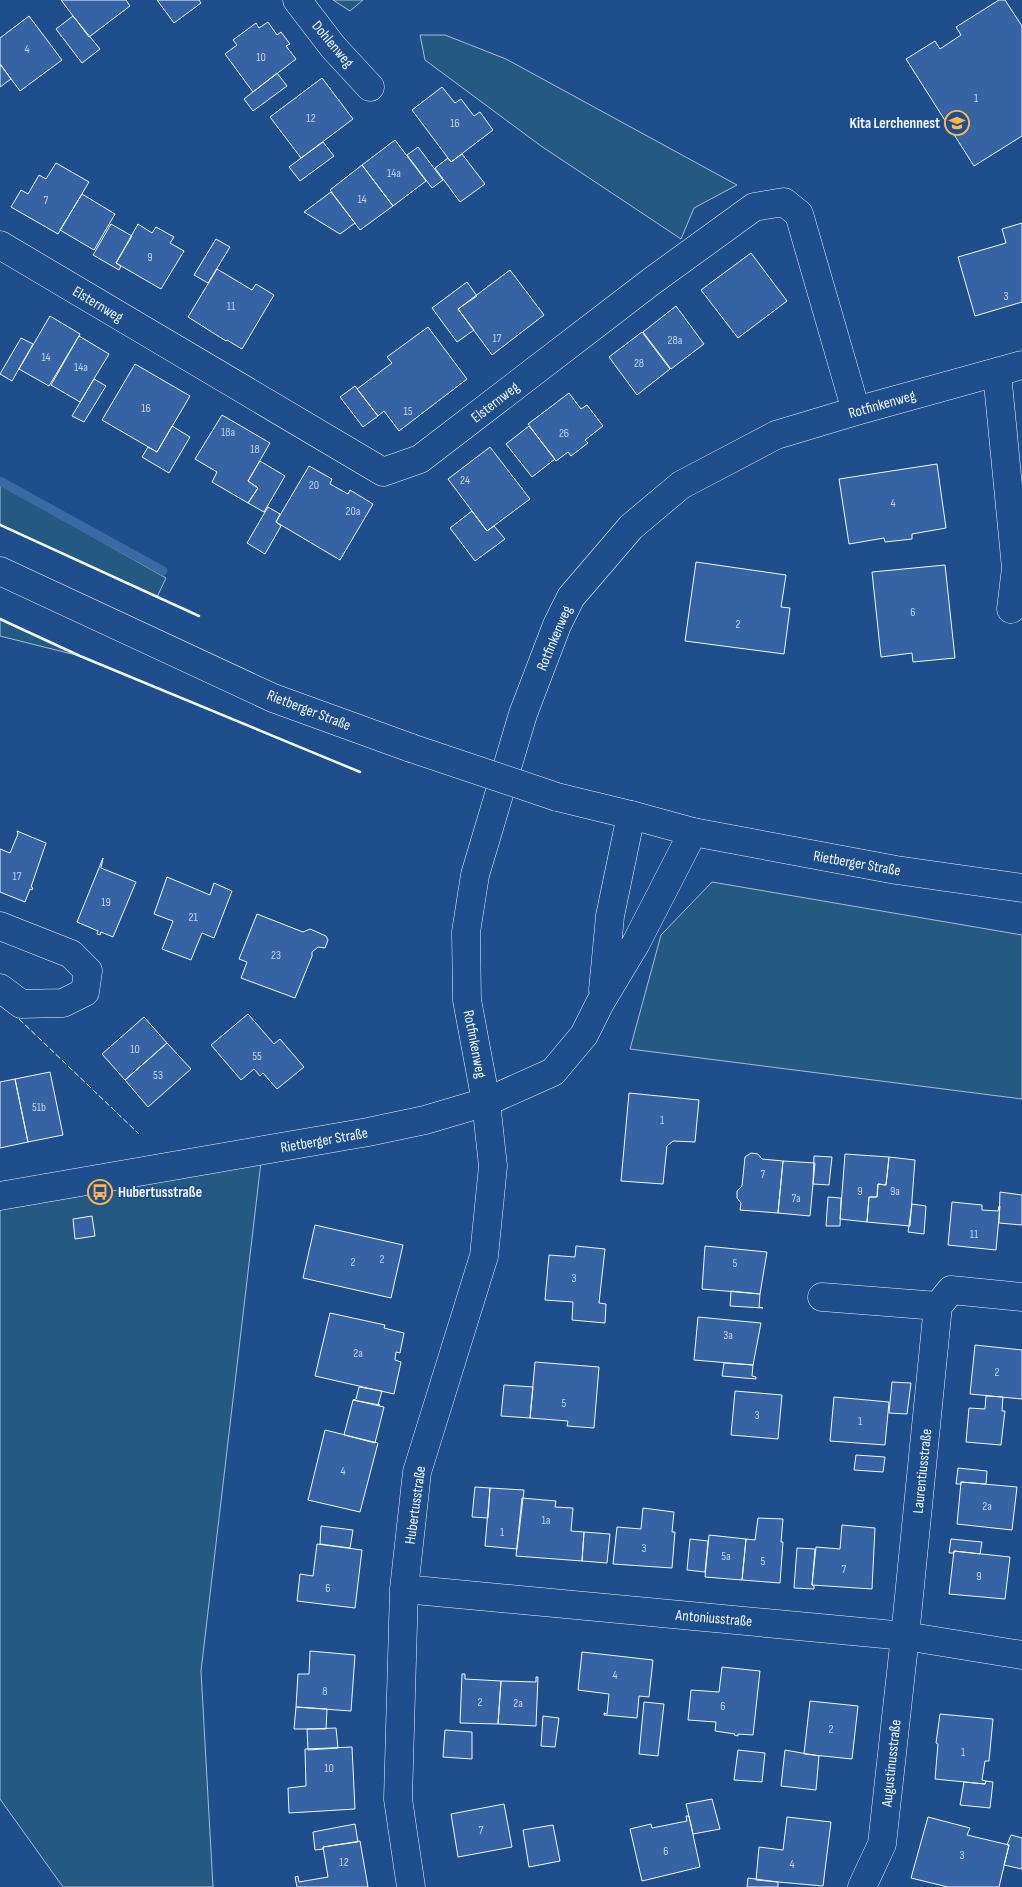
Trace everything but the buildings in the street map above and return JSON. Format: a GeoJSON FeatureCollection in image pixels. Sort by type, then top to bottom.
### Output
{"type":"FeatureCollection","features":[{"type":"Feature","properties":{"kind":"street","name":"Dohlenweg"},"geometry":{"type":"LineString","coordinates":[[298,0],[333,47],[370,87]]}},
{"type":"Feature","properties":{"kind":"street","name":"Elsternweg"},"geometry":{"type":"LineString","coordinates":[[0,245],[383,472],[420,459],[652,281],[754,207],[784,202],[799,214],[856,411]]}},
{"type":"Feature","properties":{"kind":"street","name":"Rotfinkenweg"},"geometry":{"type":"LineString","coordinates":[[486,1102],[467,1000],[466,932],[475,875],[523,714],[557,625],[571,597],[631,527],[681,485],[776,435],[1010,369],[1016,568],[1011,610]]}},
{"type":"Feature","properties":{"kind":"street","name":"Rietberger Straße"},"geometry":{"type":"LineString","coordinates":[[0,571],[273,698],[411,748],[557,797],[631,814],[693,832],[896,870],[1022,888]]}},
{"type":"Feature","properties":{"kind":"street","name":"Rietberger Straße"},"geometry":{"type":"LineString","coordinates":[[602,999],[610,916],[631,814]]}},
{"type":"Feature","properties":{"kind":"street","name":"Rietberger Straße"},"geometry":{"type":"LineString","coordinates":[[0,1196],[368,1132],[425,1120],[486,1102],[553,1072],[584,1035],[602,999],[636,943],[693,832]]}},
{"type":"Feature","properties":{"kind":"street"},"geometry":{"type":"LineString","coordinates":[[0,926],[71,954],[88,971],[86,992],[63,1003],[21,1004],[0,988]]}},
{"type":"Feature","properties":{"kind":"street","name":"Hubertusstraße"},"geometry":{"type":"LineString","coordinates":[[411,1887],[398,1799],[404,1590],[417,1472],[484,1256],[493,1166],[486,1102]]}},
{"type":"Feature","properties":{"kind":"street"},"geometry":{"type":"LineString","coordinates":[[822,1297],[938,1306],[951,1290],[1022,1297]]}},
{"type":"Feature","properties":{"kind":"street","name":"Laurentiusstraße"},"geometry":{"type":"LineString","coordinates":[[905,1636],[938,1306]]}},
{"type":"Feature","properties":{"kind":"street","name":"Antoniusstraße"},"geometry":{"type":"LineString","coordinates":[[404,1590],[905,1636],[1022,1655]]}},
{"type":"Feature","properties":{"kind":"street","name":"Augustinusstraße"},"geometry":{"type":"LineString","coordinates":[[862,1887],[882,1844],[905,1636]]}},
{"type":"Feature","properties":{"kind":"shaded area"},"geometry":{"type":"Polygon","coordinates":[[[333,0],[363,0],[350,11],[333,0]]]}},
{"type":"Feature","properties":{"kind":"shaded area"},"geometry":{"type":"Polygon","coordinates":[[[420,35],[445,35],[506,59],[737,185],[694,208],[681,239],[541,146],[425,60],[420,35]]]}},
{"type":"Feature","properties":{"kind":"shaded area"},"geometry":{"type":"Polygon","coordinates":[[[0,484],[166,578],[157,597],[0,525],[0,484]]]}},
{"type":"Feature","properties":{"kind":"shaded area"},"geometry":{"type":"Polygon","coordinates":[[[0,619],[80,656],[0,636],[0,619]]]}},
{"type":"Feature","properties":{"kind":"shaded area"},"geometry":{"type":"Polygon","coordinates":[[[712,882],[1022,935],[1022,1099],[630,1049],[661,935],[712,882]]]}},
{"type":"Feature","properties":{"kind":"shaded area"},"geometry":{"type":"Polygon","coordinates":[[[261,1162],[201,1671],[213,1887],[63,1887],[0,1799],[0,1209],[261,1162]]]}},
{"type":"Feature","properties":{"kind":"waterway"},"geometry":{"type":"LineString","coordinates":[[0,481],[163,571]]}},
{"type":"Feature","properties":{"kind":"fence"},"geometry":{"type":"LineString","coordinates":[[19,1019],[139,1134]]}},
{"type":"Feature","properties":{"kind":"wall"},"geometry":{"type":"LineString","coordinates":[[0,525],[199,616]]}},
{"type":"Feature","properties":{"kind":"wall"},"geometry":{"type":"LineString","coordinates":[[0,619],[80,656],[360,772]]}},
{"type":"Feature","properties":{"kind":"place","name":"Kita Lerchennest"},"geometry":{"type":"Point","coordinates":[957,123]}},
{"type":"Feature","properties":{"kind":"place","name":"Hubertusstraße"},"geometry":{"type":"Point","coordinates":[100,1192]}}]}
